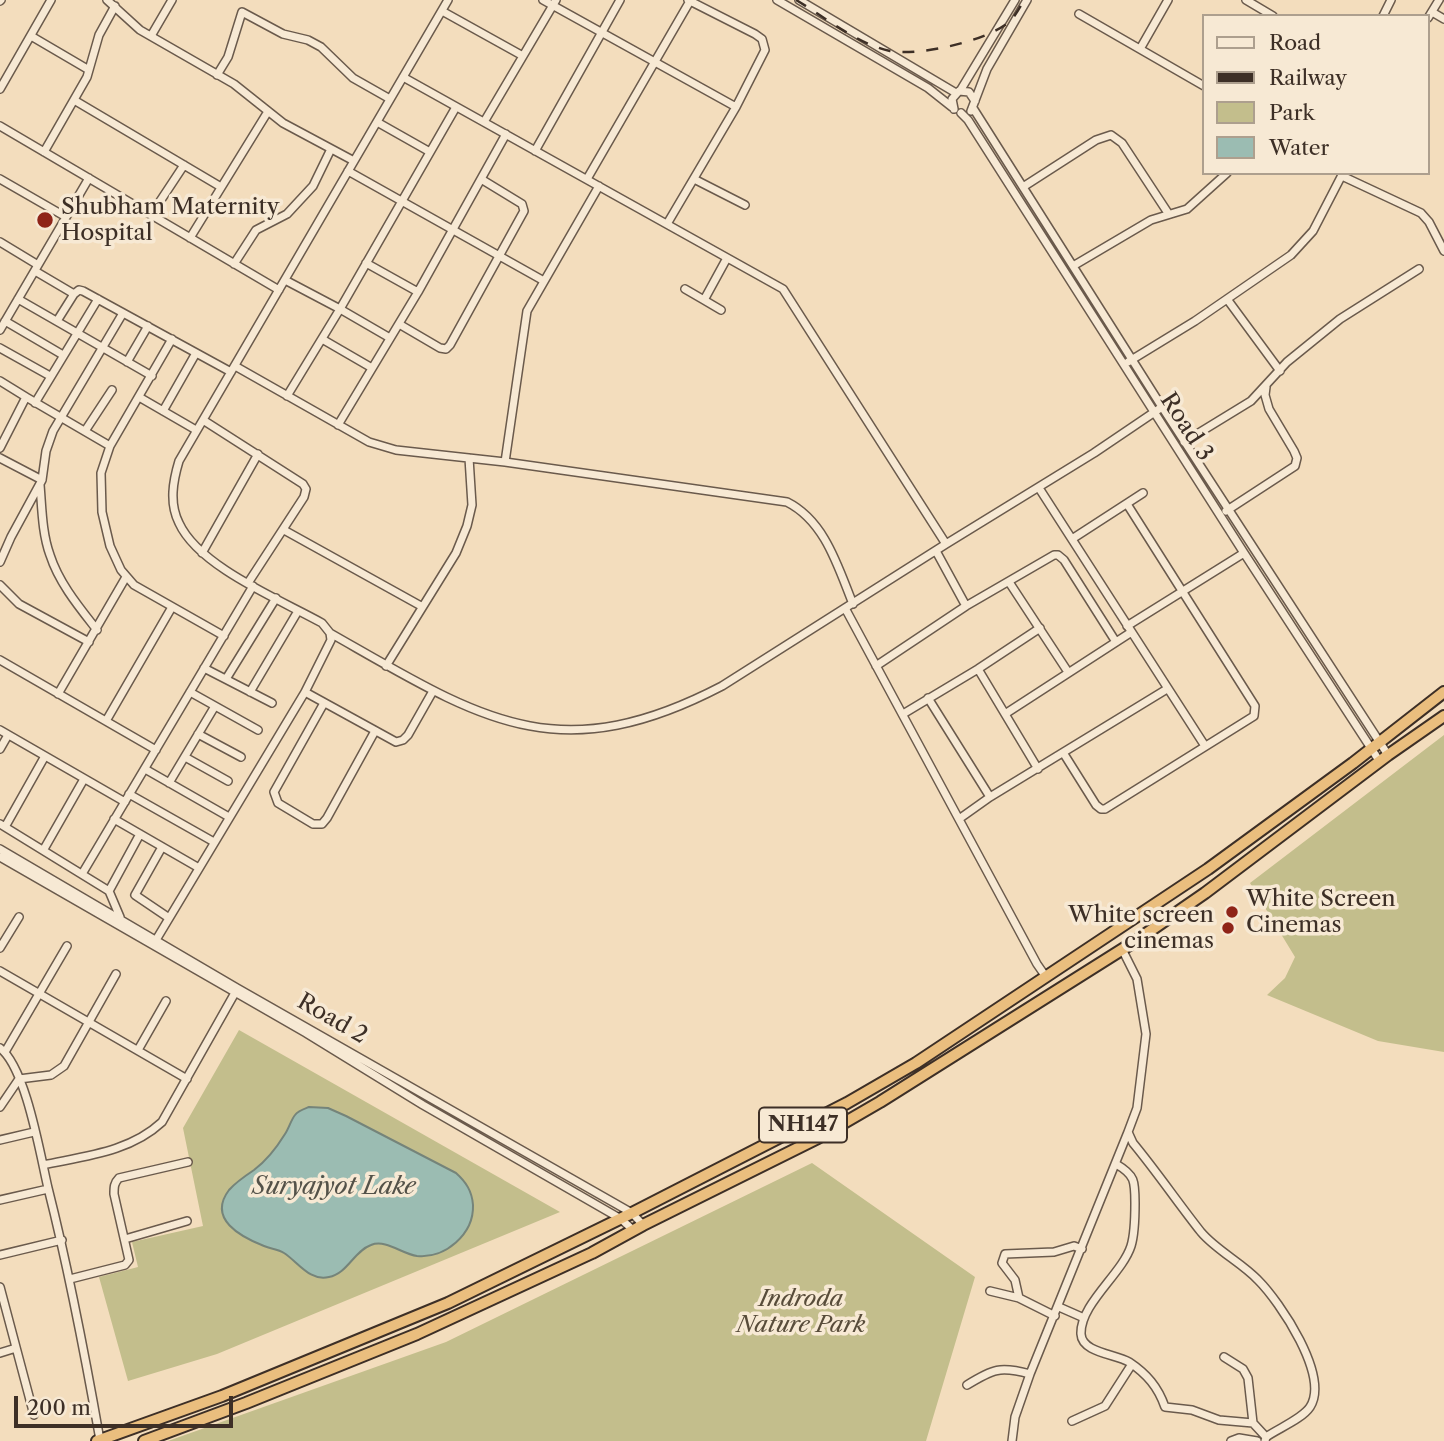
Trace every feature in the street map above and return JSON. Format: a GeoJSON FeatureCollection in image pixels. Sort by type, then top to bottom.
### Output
{"type":"FeatureCollection","features":[{"type":"Feature","properties":{"kind":"highway","name":"NH147"},"geometry":{"type":"LineString","coordinates":[[99,1440],[222,1396],[448,1303],[621,1219],[847,1103],[916,1063],[1208,869],[1444,692]]}},
{"type":"Feature","properties":{"kind":"highway","name":"NH147"},"geometry":{"type":"LineString","coordinates":[[144,1441],[417,1334],[592,1253],[828,1132],[1122,949],[1205,894],[1384,758],[1444,716]]}},
{"type":"Feature","properties":{"kind":"highway"},"geometry":{"type":"LineString","coordinates":[[1123,925],[1133,942]]}},
{"type":"Feature","properties":{"kind":"street"},"geometry":{"type":"LineString","coordinates":[[0,89],[51,0]]}},
{"type":"Feature","properties":{"kind":"street"},"geometry":{"type":"LineString","coordinates":[[107,0],[150,36],[258,102],[267,113],[283,124],[354,161]]}},
{"type":"Feature","properties":{"kind":"street"},"geometry":{"type":"LineString","coordinates":[[150,36],[172,0]]}},
{"type":"Feature","properties":{"kind":"street"},"geometry":{"type":"LineString","coordinates":[[448,0],[179,460],[172,492],[178,521],[186,536],[202,553],[251,585],[322,623],[330,633],[386,666],[466,707],[516,724],[544,730],[593,729],[656,716],[722,686],[1135,427],[1161,407]]}},
{"type":"Feature","properties":{"kind":"street"},"geometry":{"type":"LineString","coordinates":[[543,0],[555,3],[601,32],[736,107]]}},
{"type":"Feature","properties":{"kind":"street"},"geometry":{"type":"LineString","coordinates":[[535,151],[620,0]]}},
{"type":"Feature","properties":{"kind":"street"},"geometry":{"type":"LineString","coordinates":[[777,0],[928,88],[961,113],[968,113],[974,104],[987,69],[1027,0]]}},
{"type":"Feature","properties":{"kind":"street"},"geometry":{"type":"LineString","coordinates":[[799,0],[958,92],[969,92],[974,104]]}},
{"type":"Feature","properties":{"kind":"street"},"geometry":{"type":"LineString","coordinates":[[953,107],[952,99],[1015,0]]}},
{"type":"Feature","properties":{"kind":"street"},"geometry":{"type":"LineString","coordinates":[[1140,49],[1168,0]]}},
{"type":"Feature","properties":{"kind":"street"},"geometry":{"type":"LineString","coordinates":[[1246,0],[1270,14]]}},
{"type":"Feature","properties":{"kind":"street"},"geometry":{"type":"LineString","coordinates":[[1439,0],[1430,15],[1444,19]]}},
{"type":"Feature","properties":{"kind":"street"},"geometry":{"type":"LineString","coordinates":[[587,179],[689,1],[755,34],[764,44],[762,57],[736,107],[667,224]]}},
{"type":"Feature","properties":{"kind":"street"},"geometry":{"type":"LineString","coordinates":[[484,122],[555,3]]}},
{"type":"Feature","properties":{"kind":"street"},"geometry":{"type":"LineString","coordinates":[[44,152],[89,70],[99,35],[115,6]]}},
{"type":"Feature","properties":{"kind":"street"},"geometry":{"type":"LineString","coordinates":[[442,11],[523,56]]}},
{"type":"Feature","properties":{"kind":"street"},"geometry":{"type":"LineString","coordinates":[[217,75],[228,57],[242,12],[283,34],[308,40],[321,47],[353,78],[390,99]]}},
{"type":"Feature","properties":{"kind":"street"},"geometry":{"type":"LineString","coordinates":[[1079,14],[1202,85]]}},
{"type":"Feature","properties":{"kind":"street"},"geometry":{"type":"LineString","coordinates":[[31,36],[89,70]]}},
{"type":"Feature","properties":{"kind":"street"},"geometry":{"type":"LineString","coordinates":[[882,61],[887,53]]}},
{"type":"Feature","properties":{"kind":"street"},"geometry":{"type":"LineString","coordinates":[[403,77],[783,289],[946,544]]}},
{"type":"Feature","properties":{"kind":"street"},"geometry":{"type":"LineString","coordinates":[[74,100],[222,187]]}},
{"type":"Feature","properties":{"kind":"street","name":"Road 3"},"geometry":{"type":"LineString","coordinates":[[974,104],[1023,187],[1375,746]]}},
{"type":"Feature","properties":{"kind":"street"},"geometry":{"type":"LineString","coordinates":[[287,396],[456,107]]}},
{"type":"Feature","properties":{"kind":"street"},"geometry":{"type":"LineString","coordinates":[[190,238],[267,113]]}},
{"type":"Feature","properties":{"kind":"street","name":"Road 3"},"geometry":{"type":"LineString","coordinates":[[961,113],[968,120],[1244,553],[1384,758]]}},
{"type":"Feature","properties":{"kind":"street"},"geometry":{"type":"LineString","coordinates":[[377,122],[430,152]]}},
{"type":"Feature","properties":{"kind":"street"},"geometry":{"type":"LineString","coordinates":[[0,126],[279,290]]}},
{"type":"Feature","properties":{"kind":"street"},"geometry":{"type":"LineString","coordinates":[[338,425],[418,292],[506,134]]}},
{"type":"Feature","properties":{"kind":"street"},"geometry":{"type":"LineString","coordinates":[[1023,187],[1096,140],[1111,135],[1122,142],[1168,213]]}},
{"type":"Feature","properties":{"kind":"street"},"geometry":{"type":"LineString","coordinates":[[234,264],[256,230],[287,214],[313,186],[331,149]]}},
{"type":"Feature","properties":{"kind":"street"},"geometry":{"type":"LineString","coordinates":[[151,215],[184,165]]}},
{"type":"Feature","properties":{"kind":"street"},"geometry":{"type":"LineString","coordinates":[[348,172],[544,281]]}},
{"type":"Feature","properties":{"kind":"street"},"geometry":{"type":"LineString","coordinates":[[1073,266],[1152,220],[1187,209],[1225,175]]}},
{"type":"Feature","properties":{"kind":"street"},"geometry":{"type":"LineString","coordinates":[[1124,365],[1290,255],[1307,240],[1343,175],[1421,213],[1429,222],[1444,251]]}},
{"type":"Feature","properties":{"kind":"street"},"geometry":{"type":"LineString","coordinates":[[0,330],[89,178]]}},
{"type":"Feature","properties":{"kind":"street"},"geometry":{"type":"LineString","coordinates":[[0,179],[66,217]]}},
{"type":"Feature","properties":{"kind":"street"},"geometry":{"type":"LineString","coordinates":[[399,324],[440,348],[446,349],[450,345],[524,207],[481,179]]}},
{"type":"Feature","properties":{"kind":"street"},"geometry":{"type":"LineString","coordinates":[[694,179],[745,205]]}},
{"type":"Feature","properties":{"kind":"street"},"geometry":{"type":"LineString","coordinates":[[505,462],[527,310],[599,186]]}},
{"type":"Feature","properties":{"kind":"street"},"geometry":{"type":"LineString","coordinates":[[0,242],[74,294]]}},
{"type":"Feature","properties":{"kind":"street"},"geometry":{"type":"LineString","coordinates":[[704,300],[727,258]]}},
{"type":"Feature","properties":{"kind":"street"},"geometry":{"type":"LineString","coordinates":[[366,263],[418,292]]}},
{"type":"Feature","properties":{"kind":"street"},"geometry":{"type":"LineString","coordinates":[[1184,442],[1251,401],[1294,356],[1340,319],[1419,269]]}},
{"type":"Feature","properties":{"kind":"street"},"geometry":{"type":"LineString","coordinates":[[285,280],[390,338]]}},
{"type":"Feature","properties":{"kind":"street"},"geometry":{"type":"LineString","coordinates":[[685,289],[721,310]]}},
{"type":"Feature","properties":{"kind":"street"},"geometry":{"type":"LineString","coordinates":[[57,321],[79,290],[196,353],[287,396],[369,442],[396,450],[505,462],[787,502],[802,509],[816,526],[835,560],[853,604]]}},
{"type":"Feature","properties":{"kind":"street"},"geometry":{"type":"LineString","coordinates":[[19,299],[152,376]]}},
{"type":"Feature","properties":{"kind":"street"},"geometry":{"type":"LineString","coordinates":[[36,403],[98,299]]}},
{"type":"Feature","properties":{"kind":"street"},"geometry":{"type":"LineString","coordinates":[[1227,299],[1280,371]]}},
{"type":"Feature","properties":{"kind":"street"},"geometry":{"type":"LineString","coordinates":[[97,630],[63,583],[50,556],[43,526],[41,482],[53,430],[123,313]]}},
{"type":"Feature","properties":{"kind":"street"},"geometry":{"type":"LineString","coordinates":[[5,321],[63,355]]}},
{"type":"Feature","properties":{"kind":"street"},"geometry":{"type":"LineString","coordinates":[[127,362],[148,326]]}},
{"type":"Feature","properties":{"kind":"street"},"geometry":{"type":"LineString","coordinates":[[172,339],[110,446],[101,474],[102,512],[110,546],[126,577],[134,585],[224,636]]}},
{"type":"Feature","properties":{"kind":"street"},"geometry":{"type":"LineString","coordinates":[[322,340],[372,368]]}},
{"type":"Feature","properties":{"kind":"street"},"geometry":{"type":"LineString","coordinates":[[0,348],[50,376]]}},
{"type":"Feature","properties":{"kind":"street"},"geometry":{"type":"LineString","coordinates":[[163,411],[196,353]]}},
{"type":"Feature","properties":{"kind":"street"},"geometry":{"type":"LineString","coordinates":[[0,381],[110,446]]}},
{"type":"Feature","properties":{"kind":"street"},"geometry":{"type":"LineString","coordinates":[[1220,516],[1295,466],[1297,458],[1294,451],[1266,402],[1266,386]]}},
{"type":"Feature","properties":{"kind":"street"},"geometry":{"type":"LineString","coordinates":[[85,431],[111,390]]}},
{"type":"Feature","properties":{"kind":"street"},"geometry":{"type":"LineString","coordinates":[[0,448],[26,397]]}},
{"type":"Feature","properties":{"kind":"street"},"geometry":{"type":"LineString","coordinates":[[139,397],[196,430]]}},
{"type":"Feature","properties":{"kind":"street"},"geometry":{"type":"LineString","coordinates":[[82,874],[304,497],[305,486],[203,420]]}},
{"type":"Feature","properties":{"kind":"street"},"geometry":{"type":"LineString","coordinates":[[202,553],[258,454]]}},
{"type":"Feature","properties":{"kind":"street"},"geometry":{"type":"LineString","coordinates":[[0,458],[41,482]]}},
{"type":"Feature","properties":{"kind":"street"},"geometry":{"type":"LineString","coordinates":[[386,666],[456,553],[467,526],[472,505],[469,458]]}},
{"type":"Feature","properties":{"kind":"street"},"geometry":{"type":"LineString","coordinates":[[0,562],[41,482]]}},
{"type":"Feature","properties":{"kind":"street"},"geometry":{"type":"LineString","coordinates":[[1039,488],[1205,746]]}},
{"type":"Feature","properties":{"kind":"street"},"geometry":{"type":"LineString","coordinates":[[1072,539],[1143,494]]}},
{"type":"Feature","properties":{"kind":"street"},"geometry":{"type":"LineString","coordinates":[[1064,754],[1096,805],[1105,809],[1254,716],[1257,710],[1127,504]]}},
{"type":"Feature","properties":{"kind":"street"},"geometry":{"type":"LineString","coordinates":[[284,530],[421,606]]}},
{"type":"Feature","properties":{"kind":"street"},"geometry":{"type":"LineString","coordinates":[[936,551],[966,606]]}},
{"type":"Feature","properties":{"kind":"street"},"geometry":{"type":"LineString","coordinates":[[1004,714],[1116,642],[1183,591],[1244,553]]}},
{"type":"Feature","properties":{"kind":"street"},"geometry":{"type":"LineString","coordinates":[[876,666],[966,606],[1050,557],[1058,555],[1116,642]]}},
{"type":"Feature","properties":{"kind":"street"},"geometry":{"type":"LineString","coordinates":[[58,694],[126,577]]}},
{"type":"Feature","properties":{"kind":"street"},"geometry":{"type":"LineString","coordinates":[[1009,582],[1068,671]]}},
{"type":"Feature","properties":{"kind":"street"},"geometry":{"type":"LineString","coordinates":[[0,585],[19,604],[89,642]]}},
{"type":"Feature","properties":{"kind":"street"},"geometry":{"type":"LineString","coordinates":[[226,679],[276,598]]}},
{"type":"Feature","properties":{"kind":"street"},"geometry":{"type":"LineString","coordinates":[[106,721],[172,607]]}},
{"type":"Feature","properties":{"kind":"street"},"geometry":{"type":"LineString","coordinates":[[845,608],[1046,977]]}},
{"type":"Feature","properties":{"kind":"street"},"geometry":{"type":"LineString","coordinates":[[250,692],[298,611]]}},
{"type":"Feature","properties":{"kind":"street"},"geometry":{"type":"LineString","coordinates":[[903,714],[1040,628]]}},
{"type":"Feature","properties":{"kind":"street"},"geometry":{"type":"LineString","coordinates":[[154,943],[305,692],[328,648],[330,633]]}},
{"type":"Feature","properties":{"kind":"street"},"geometry":{"type":"LineString","coordinates":[[0,660],[156,750]]}},
{"type":"Feature","properties":{"kind":"street"},"geometry":{"type":"LineString","coordinates":[[204,668],[272,703]]}},
{"type":"Feature","properties":{"kind":"street"},"geometry":{"type":"LineString","coordinates":[[978,669],[1038,769]]}},
{"type":"Feature","properties":{"kind":"street"},"geometry":{"type":"LineString","coordinates":[[959,819],[990,797],[1167,689]]}},
{"type":"Feature","properties":{"kind":"street"},"geometry":{"type":"LineString","coordinates":[[305,692],[396,742],[403,740],[433,691]]}},
{"type":"Feature","properties":{"kind":"street"},"geometry":{"type":"LineString","coordinates":[[190,692],[258,730]]}},
{"type":"Feature","properties":{"kind":"street"},"geometry":{"type":"LineString","coordinates":[[928,698],[990,797]]}},
{"type":"Feature","properties":{"kind":"street"},"geometry":{"type":"LineString","coordinates":[[324,703],[274,792],[278,803],[313,824],[322,824],[327,818],[375,731]]}},
{"type":"Feature","properties":{"kind":"street"},"geometry":{"type":"LineString","coordinates":[[169,783],[215,706]]}},
{"type":"Feature","properties":{"kind":"street"},"geometry":{"type":"LineString","coordinates":[[0,730],[125,802]]}},
{"type":"Feature","properties":{"kind":"street"},"geometry":{"type":"LineString","coordinates":[[198,734],[241,757]]}},
{"type":"Feature","properties":{"kind":"street"},"geometry":{"type":"LineString","coordinates":[[0,749],[8,735]]}},
{"type":"Feature","properties":{"kind":"street"},"geometry":{"type":"LineString","coordinates":[[45,756],[3,825],[109,891],[121,919]]}},
{"type":"Feature","properties":{"kind":"street"},"geometry":{"type":"LineString","coordinates":[[185,757],[228,781]]}},
{"type":"Feature","properties":{"kind":"street"},"geometry":{"type":"LineString","coordinates":[[145,769],[229,817]]}},
{"type":"Feature","properties":{"kind":"street"},"geometry":{"type":"LineString","coordinates":[[44,849],[84,779]]}},
{"type":"Feature","properties":{"kind":"street"},"geometry":{"type":"LineString","coordinates":[[129,794],[214,842]]}},
{"type":"Feature","properties":{"kind":"street"},"geometry":{"type":"LineString","coordinates":[[114,820],[199,868]]}},
{"type":"Feature","properties":{"kind":"street"},"geometry":{"type":"LineString","coordinates":[[109,891],[140,834]]}},
{"type":"Feature","properties":{"kind":"street"},"geometry":{"type":"LineString","coordinates":[[162,847],[135,895],[169,918]]}},
{"type":"Feature","properties":{"kind":"street","name":"Road 2"},"geometry":{"type":"LineString","coordinates":[[0,849],[121,919],[154,943]]}},
{"type":"Feature","properties":{"kind":"street","name":"Road 2"},"geometry":{"type":"LineString","coordinates":[[0,857],[154,943],[352,1063],[638,1228]]}},
{"type":"Feature","properties":{"kind":"street"},"geometry":{"type":"LineString","coordinates":[[0,948],[19,917]]}},
{"type":"Feature","properties":{"kind":"street"},"geometry":{"type":"LineString","coordinates":[[67,946],[3,1050],[11,1059],[19,1079],[62,1240],[99,1440]]}},
{"type":"Feature","properties":{"kind":"street"},"geometry":{"type":"LineString","coordinates":[[1012,1441],[1015,1417],[1030,1374],[1138,1108],[1146,1034],[1138,979],[1122,949]]}},
{"type":"Feature","properties":{"kind":"street"},"geometry":{"type":"LineString","coordinates":[[0,971],[187,1079]]}},
{"type":"Feature","properties":{"kind":"street"},"geometry":{"type":"LineString","coordinates":[[0,1107],[19,1079],[51,1074],[64,1066],[116,974]]}},
{"type":"Feature","properties":{"kind":"street"},"geometry":{"type":"LineString","coordinates":[[43,1165],[127,1146],[148,1136],[162,1122],[236,991]]}},
{"type":"Feature","properties":{"kind":"street","name":"Road 2"},"geometry":{"type":"LineString","coordinates":[[236,991],[632,1213],[638,1228]]}},
{"type":"Feature","properties":{"kind":"street"},"geometry":{"type":"LineString","coordinates":[[138,1050],[166,1001]]}},
{"type":"Feature","properties":{"kind":"street"},"geometry":{"type":"LineString","coordinates":[[0,1140],[34,1132]]}},
{"type":"Feature","properties":{"kind":"street"},"geometry":{"type":"LineString","coordinates":[[1128,1132],[1133,1143],[1203,1235],[1258,1279],[1278,1304],[1310,1364],[1315,1380],[1315,1392],[1310,1407],[1296,1420],[1282,1426],[1266,1439],[1253,1423],[1248,1378],[1243,1369],[1224,1357]]}},
{"type":"Feature","properties":{"kind":"street"},"geometry":{"type":"LineString","coordinates":[[70,1279],[125,1265],[129,1260],[114,1194],[114,1185],[119,1178],[188,1162]]}},
{"type":"Feature","properties":{"kind":"street"},"geometry":{"type":"LineString","coordinates":[[1115,1164],[1128,1171],[1135,1183],[1130,1246],[1084,1318],[1081,1334],[1084,1343],[1132,1364],[1153,1381],[1165,1407],[1192,1409],[1219,1420],[1253,1423]]}},
{"type":"Feature","properties":{"kind":"street"},"geometry":{"type":"LineString","coordinates":[[0,1200],[48,1189]]}},
{"type":"Feature","properties":{"kind":"street"},"geometry":{"type":"LineString","coordinates":[[125,1239],[187,1221]]}},
{"type":"Feature","properties":{"kind":"street"},"geometry":{"type":"LineString","coordinates":[[0,1255],[62,1240]]}},
{"type":"Feature","properties":{"kind":"street"},"geometry":{"type":"LineString","coordinates":[[1019,1298],[1015,1280],[1002,1263],[1005,1254],[1054,1252],[1074,1246],[1082,1249]]}},
{"type":"Feature","properties":{"kind":"street"},"geometry":{"type":"LineString","coordinates":[[0,1287],[34,1415]]}},
{"type":"Feature","properties":{"kind":"street"},"geometry":{"type":"LineString","coordinates":[[990,1291],[1019,1298],[1055,1316]]}},
{"type":"Feature","properties":{"kind":"street"},"geometry":{"type":"LineString","coordinates":[[1059,1307],[1084,1318]]}},
{"type":"Feature","properties":{"kind":"street"},"geometry":{"type":"LineString","coordinates":[[0,1353],[16,1348]]}},
{"type":"Feature","properties":{"kind":"street"},"geometry":{"type":"LineString","coordinates":[[1072,1421],[1105,1406],[1132,1364]]}},
{"type":"Feature","properties":{"kind":"street"},"geometry":{"type":"LineString","coordinates":[[967,1385],[998,1368],[1030,1374]]}},
{"type":"Feature","properties":{"kind":"street"},"geometry":{"type":"LineString","coordinates":[[1231,1441],[1240,1438],[1257,1441]]}},
{"type":"Feature","properties":{"kind":"green space"},"geometry":{"type":"Polygon","coordinates":[[[1444,735],[1444,1052],[1378,1041],[1267,995],[1285,978],[1295,957],[1250,883],[1444,735]]]}},
{"type":"Feature","properties":{"kind":"green space"},"geometry":{"type":"Polygon","coordinates":[[[239,1030],[560,1212],[217,1354],[128,1381],[99,1277],[138,1267],[132,1242],[203,1226],[183,1128],[239,1030]]]}},
{"type":"Feature","properties":{"kind":"green space","name":"Indroda Nature Park"},"geometry":{"type":"Polygon","coordinates":[[[812,1163],[975,1277],[926,1441],[168,1441],[446,1342],[812,1163]]]}},
{"type":"Feature","properties":{"kind":"water","name":"Suryajyot Lake"},"geometry":{"type":"Polygon","coordinates":[[[309,1107],[328,1108],[346,1116],[456,1173],[468,1187],[473,1205],[469,1226],[463,1235],[447,1249],[427,1256],[411,1255],[388,1245],[371,1245],[360,1252],[341,1272],[322,1278],[310,1274],[282,1252],[237,1232],[224,1218],[223,1200],[229,1190],[267,1158],[282,1139],[295,1115],[309,1107]]]}},
{"type":"Feature","properties":{"kind":"railway"},"geometry":{"type":"LineString","coordinates":[[796,0],[865,42],[890,51],[902,52],[949,46],[981,37],[1008,23],[1024,0]]}},
{"type":"Feature","properties":{"kind":"place","name":"Shubham Maternity Hospital"},"geometry":{"type":"Point","coordinates":[45,220]}},
{"type":"Feature","properties":{"kind":"place","name":"White Screen Cinemas"},"geometry":{"type":"Point","coordinates":[1232,912]}},
{"type":"Feature","properties":{"kind":"place","name":"White screen cinemas"},"geometry":{"type":"Point","coordinates":[1228,928]}}]}
